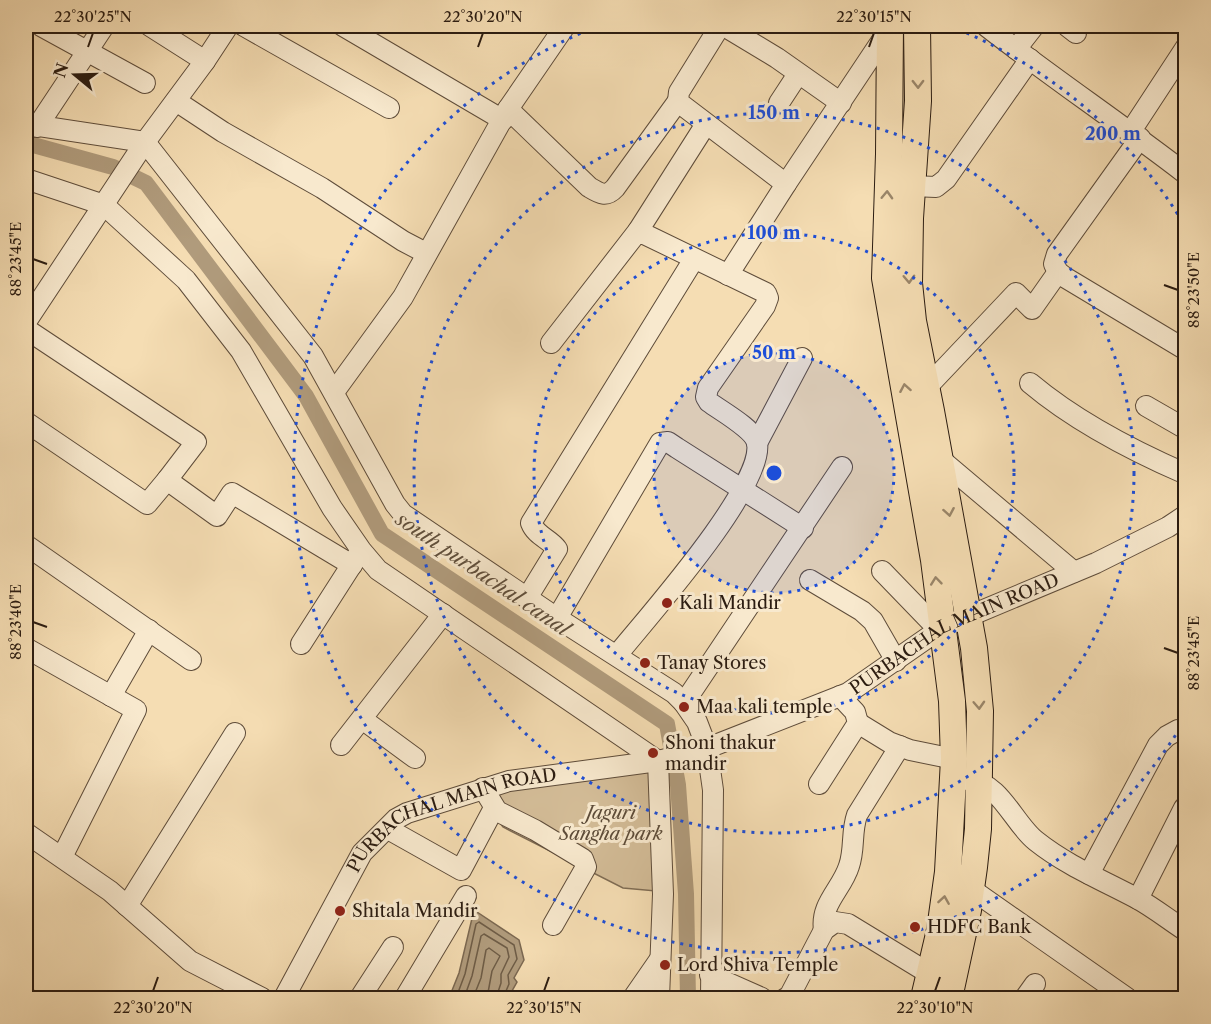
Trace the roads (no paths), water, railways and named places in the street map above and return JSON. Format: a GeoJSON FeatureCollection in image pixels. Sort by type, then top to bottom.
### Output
{"type":"FeatureCollection","features":[{"type":"Feature","properties":{"kind":"main road"},"geometry":{"type":"LineString","coordinates":[[917,26],[918,101],[909,283],[913,321],[974,648],[980,711],[978,829],[971,889],[949,999]]}},
{"type":"Feature","properties":{"kind":"main road"},"geometry":{"type":"LineString","coordinates":[[890,27],[885,278],[934,560],[952,701],[954,770],[948,872],[939,930],[924,999]]}},
{"type":"Feature","properties":{"kind":"street"},"geometry":{"type":"LineString","coordinates":[[41,26],[145,82]]}},
{"type":"Feature","properties":{"kind":"street"},"geometry":{"type":"LineString","coordinates":[[104,26],[31,125],[140,150],[301,339],[334,392],[395,504],[403,514],[557,618],[674,693],[697,722],[709,747],[713,790],[711,999]]}},
{"type":"Feature","properties":{"kind":"street"},"geometry":{"type":"LineString","coordinates":[[150,26],[205,61]]}},
{"type":"Feature","properties":{"kind":"street"},"geometry":{"type":"LineString","coordinates":[[26,322],[31,299],[108,199],[228,26]]}},
{"type":"Feature","properties":{"kind":"street"},"geometry":{"type":"LineString","coordinates":[[244,26],[389,108]]}},
{"type":"Feature","properties":{"kind":"street"},"geometry":{"type":"LineString","coordinates":[[343,26],[505,115],[589,187],[605,195],[610,194],[615,188],[678,101],[679,92],[722,26],[841,103]]}},
{"type":"Feature","properties":{"kind":"street"},"geometry":{"type":"LineString","coordinates":[[334,392],[403,297],[505,115],[565,26]]}},
{"type":"Feature","properties":{"kind":"street"},"geometry":{"type":"LineString","coordinates":[[986,26],[1136,135],[1185,174]]}},
{"type":"Feature","properties":{"kind":"street"},"geometry":{"type":"LineString","coordinates":[[912,186],[936,187],[946,179],[1023,54],[1034,26]]}},
{"type":"Feature","properties":{"kind":"street"},"geometry":{"type":"LineString","coordinates":[[728,275],[890,27]]}},
{"type":"Feature","properties":{"kind":"street"},"geometry":{"type":"LineString","coordinates":[[1185,47],[1136,135],[1057,254],[1054,264],[1058,272],[1185,350]]}},
{"type":"Feature","properties":{"kind":"street"},"geometry":{"type":"LineString","coordinates":[[778,103],[798,74]]}},
{"type":"Feature","properties":{"kind":"street"},"geometry":{"type":"LineString","coordinates":[[176,101],[223,132],[322,188],[403,241],[426,253]]}},
{"type":"Feature","properties":{"kind":"street"},"geometry":{"type":"LineString","coordinates":[[678,101],[786,184]]}},
{"type":"Feature","properties":{"kind":"street"},"geometry":{"type":"LineString","coordinates":[[551,343],[638,231],[706,124]]}},
{"type":"Feature","properties":{"kind":"street"},"geometry":{"type":"LineString","coordinates":[[26,179],[108,199],[186,280],[242,351],[332,508],[356,557]]}},
{"type":"Feature","properties":{"kind":"street"},"geometry":{"type":"LineString","coordinates":[[638,231],[766,293],[768,298],[765,306],[708,388],[706,397],[709,402],[751,432],[757,443]]}},
{"type":"Feature","properties":{"kind":"street"},"geometry":{"type":"LineString","coordinates":[[527,598],[557,549],[534,530],[531,524],[694,260]]}},
{"type":"Feature","properties":{"kind":"street"},"geometry":{"type":"LineString","coordinates":[[927,387],[1016,293],[1032,309],[1058,272]]}},
{"type":"Feature","properties":{"kind":"street"},"geometry":{"type":"LineString","coordinates":[[26,329],[196,442],[147,504],[26,422]]}},
{"type":"Feature","properties":{"kind":"street"},"geometry":{"type":"LineString","coordinates":[[617,655],[699,556],[743,490],[753,469],[757,443],[802,358]]}},
{"type":"Feature","properties":{"kind":"street"},"geometry":{"type":"LineString","coordinates":[[1030,383],[1047,397],[1095,427],[1185,474]]}},
{"type":"Feature","properties":{"kind":"street"},"geometry":{"type":"LineString","coordinates":[[1146,406],[1185,429]]}},
{"type":"Feature","properties":{"kind":"street"},"geometry":{"type":"LineString","coordinates":[[557,618],[660,443],[668,442],[803,528]]}},
{"type":"Feature","properties":{"kind":"street"},"geometry":{"type":"LineString","coordinates":[[940,459],[1074,572]]}},
{"type":"Feature","properties":{"kind":"street"},"geometry":{"type":"LineString","coordinates":[[684,703],[842,467]]}},
{"type":"Feature","properties":{"kind":"street"},"geometry":{"type":"LineString","coordinates":[[167,480],[217,516],[232,493],[356,557],[661,760],[663,894],[659,999]]}},
{"type":"Feature","properties":{"kind":"street","name":"PURBACHAL MAIN ROAD"},"geometry":{"type":"LineString","coordinates":[[284,999],[362,853],[396,819],[407,813],[521,778],[661,760],[709,747],[840,696],[896,661],[941,628],[1074,572],[1168,527],[1185,515]]}},
{"type":"Feature","properties":{"kind":"street"},"geometry":{"type":"LineString","coordinates":[[26,545],[191,660]]}},
{"type":"Feature","properties":{"kind":"street"},"geometry":{"type":"LineString","coordinates":[[301,644],[356,557]]}},
{"type":"Feature","properties":{"kind":"street"},"geometry":{"type":"LineString","coordinates":[[882,572],[941,628]]}},
{"type":"Feature","properties":{"kind":"street"},"geometry":{"type":"LineString","coordinates":[[810,580],[862,611],[873,621],[896,661]]}},
{"type":"Feature","properties":{"kind":"street"},"geometry":{"type":"LineString","coordinates":[[341,745],[443,614]]}},
{"type":"Feature","properties":{"kind":"street"},"geometry":{"type":"LineString","coordinates":[[111,696],[149,630]]}},
{"type":"Feature","properties":{"kind":"street"},"geometry":{"type":"LineString","coordinates":[[26,648],[135,708],[136,713],[62,857]]}},
{"type":"Feature","properties":{"kind":"street"},"geometry":{"type":"LineString","coordinates":[[840,696],[855,712],[858,723],[992,790],[1023,830],[1036,842],[1089,874],[1138,899],[1185,931]]}},
{"type":"Feature","properties":{"kind":"street"},"geometry":{"type":"LineString","coordinates":[[362,719],[415,758]]}},
{"type":"Feature","properties":{"kind":"street"},"geometry":{"type":"LineString","coordinates":[[819,784],[858,723]]}},
{"type":"Feature","properties":{"kind":"street"},"geometry":{"type":"LineString","coordinates":[[1089,874],[1158,745],[1178,730],[1185,734]]}},
{"type":"Feature","properties":{"kind":"street"},"geometry":{"type":"LineString","coordinates":[[127,906],[235,733]]}},
{"type":"Feature","properties":{"kind":"street"},"geometry":{"type":"LineString","coordinates":[[824,930],[823,920],[827,905],[849,868],[852,856],[853,827],[857,815],[900,746]]}},
{"type":"Feature","properties":{"kind":"street"},"geometry":{"type":"LineString","coordinates":[[483,788],[494,808],[500,813],[535,830],[586,863],[586,867],[553,925]]}},
{"type":"Feature","properties":{"kind":"street"},"geometry":{"type":"LineString","coordinates":[[388,828],[461,870],[494,808]]}},
{"type":"Feature","properties":{"kind":"street"},"geometry":{"type":"LineString","coordinates":[[1138,899],[1184,808]]}},
{"type":"Feature","properties":{"kind":"street"},"geometry":{"type":"LineString","coordinates":[[26,833],[110,891],[190,961],[262,999]]}},
{"type":"Feature","properties":{"kind":"street"},"geometry":{"type":"LineString","coordinates":[[971,889],[1127,999]]}},
{"type":"Feature","properties":{"kind":"street"},"geometry":{"type":"LineString","coordinates":[[405,999],[466,896]]}},
{"type":"Feature","properties":{"kind":"street"},"geometry":{"type":"LineString","coordinates":[[786,999],[824,930],[835,922],[848,924],[930,974]]}},
{"type":"Feature","properties":{"kind":"street"},"geometry":{"type":"LineString","coordinates":[[360,999],[393,947]]}},
{"type":"Feature","properties":{"kind":"street"},"geometry":{"type":"LineString","coordinates":[[633,999],[660,958]]}},
{"type":"Feature","properties":{"kind":"street"},"geometry":{"type":"LineString","coordinates":[[710,975],[762,999]]}},
{"type":"Feature","properties":{"kind":"water"},"geometry":{"type":"Polygon","coordinates":[[[474,910],[519,940],[524,960],[514,978],[517,982],[508,998],[449,998],[459,973],[474,910]]]}},
{"type":"Feature","properties":{"kind":"waterway","name":"south purbachal canal"},"geometry":{"type":"LineString","coordinates":[[26,143],[113,167],[146,183],[306,396],[382,534],[667,724],[678,785],[686,894],[688,998]]}},
{"type":"Feature","properties":{"kind":"place","name":"Kali Mandir"},"geometry":{"type":"Point","coordinates":[667,603]}},
{"type":"Feature","properties":{"kind":"place","name":"Tanay Stores"},"geometry":{"type":"Point","coordinates":[645,663]}},
{"type":"Feature","properties":{"kind":"place","name":"Maa kali temple"},"geometry":{"type":"Point","coordinates":[684,707]}},
{"type":"Feature","properties":{"kind":"place","name":"Shoni thakur mandir"},"geometry":{"type":"Point","coordinates":[653,753]}},
{"type":"Feature","properties":{"kind":"place","name":"Shitala Mandir"},"geometry":{"type":"Point","coordinates":[340,911]}},
{"type":"Feature","properties":{"kind":"place","name":"HDFC Bank"},"geometry":{"type":"Point","coordinates":[915,927]}},
{"type":"Feature","properties":{"kind":"place","name":"Lord Shiva Temple"},"geometry":{"type":"Point","coordinates":[665,965]}},
{"type":"Feature","properties":{"kind":"park label","name":"Jaguri Sangha park"},"geometry":{"type":"Point","coordinates":[611,823]}}]}
